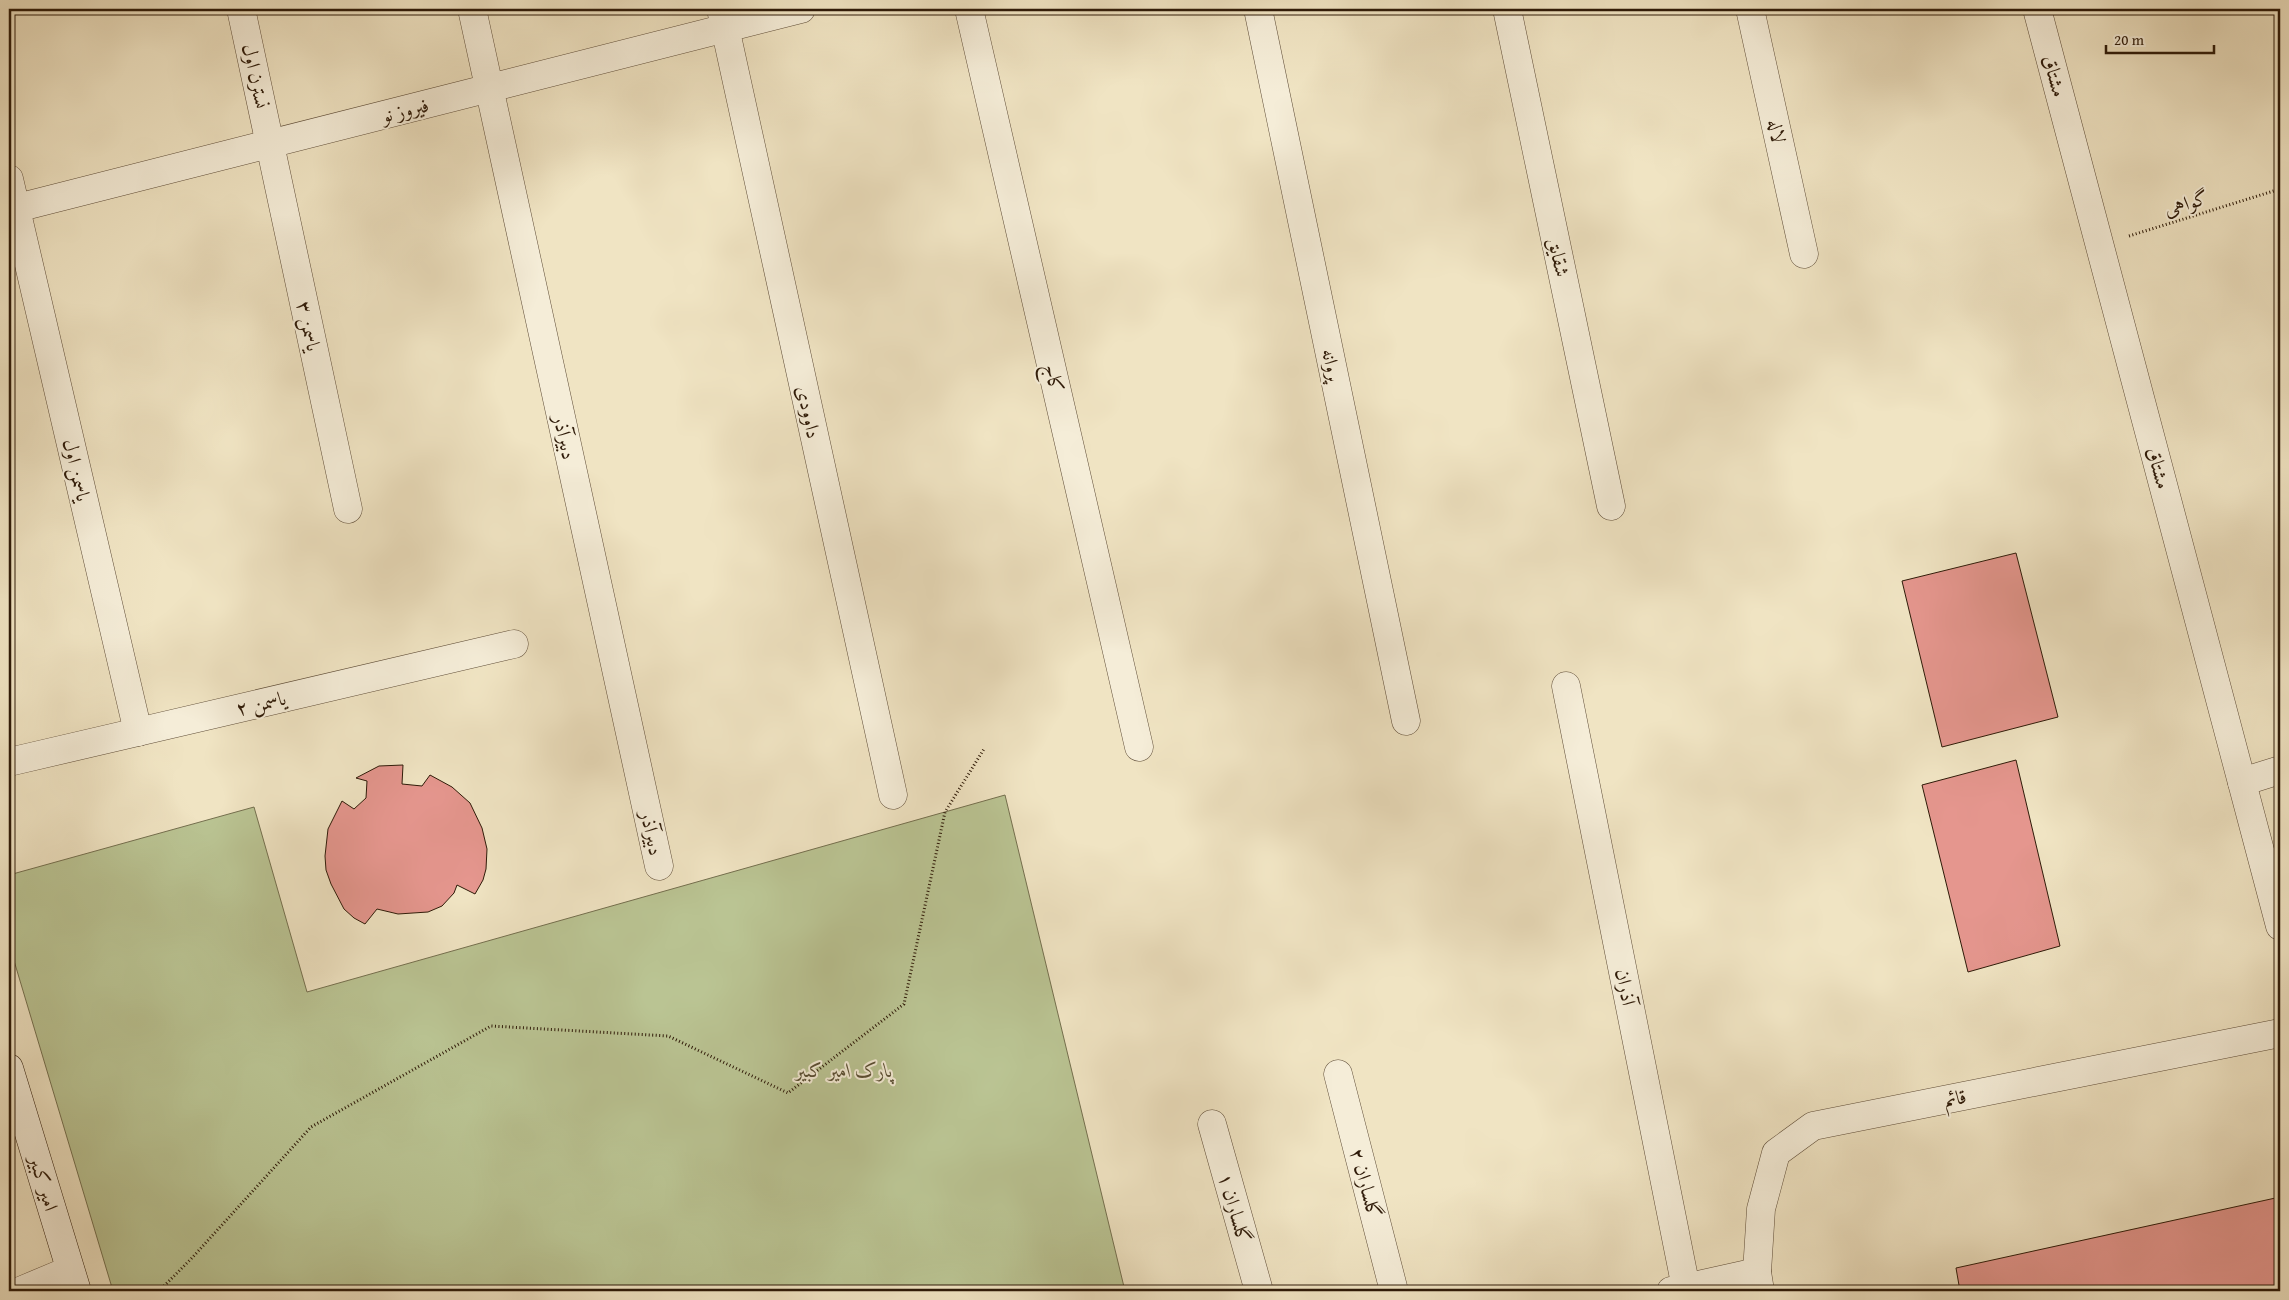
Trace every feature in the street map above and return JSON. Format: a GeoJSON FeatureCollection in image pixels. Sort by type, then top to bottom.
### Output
{"type":"FeatureCollection","features":[{"type":"Feature","properties":{"kind":"street","name":"نسترن اول"},"geometry":{"type":"LineString","coordinates":[[241,9],[270,144]]}},
{"type":"Feature","properties":{"kind":"street","name":"دبیرآذر"},"geometry":{"type":"LineString","coordinates":[[472,9],[659,866]]}},
{"type":"Feature","properties":{"kind":"street","name":"فیروز نو"},"geometry":{"type":"LineString","coordinates":[[12,209],[489,88],[723,18],[801,9]]}},
{"type":"Feature","properties":{"kind":"street","name":"کاج"},"geometry":{"type":"LineString","coordinates":[[970,9],[1139,747]]}},
{"type":"Feature","properties":{"kind":"street","name":"پروانه"},"geometry":{"type":"LineString","coordinates":[[1258,9],[1406,721]]}},
{"type":"Feature","properties":{"kind":"street","name":"شقایق"},"geometry":{"type":"LineString","coordinates":[[1507,9],[1611,506]]}},
{"type":"Feature","properties":{"kind":"street","name":"لاله"},"geometry":{"type":"LineString","coordinates":[[1750,9],[1804,254]]}},
{"type":"Feature","properties":{"kind":"street","name":"مشتاق"},"geometry":{"type":"LineString","coordinates":[[2037,9],[2280,926]]}},
{"type":"Feature","properties":{"kind":"street","name":"داوودی"},"geometry":{"type":"LineString","coordinates":[[723,18],[892,795]]}},
{"type":"Feature","properties":{"kind":"street","name":"یاسمن ۳"},"geometry":{"type":"LineString","coordinates":[[270,144],[348,509]]}},
{"type":"Feature","properties":{"kind":"street","name":"یاسمن اول"},"geometry":{"type":"LineString","coordinates":[[9,179],[12,209],[138,732]]}},
{"type":"Feature","properties":{"kind":"street","name":"یاسمن ۲"},"geometry":{"type":"LineString","coordinates":[[9,762],[514,644]]}},
{"type":"Feature","properties":{"kind":"street","name":"آذران"},"geometry":{"type":"LineString","coordinates":[[1566,686],[1678,1290]]}},
{"type":"Feature","properties":{"kind":"street"},"geometry":{"type":"LineString","coordinates":[[2242,782],[2280,770]]}},
{"type":"Feature","properties":{"kind":"street","name":"قائم"},"geometry":{"type":"LineString","coordinates":[[1758,1282],[1760,1209],[1776,1152],[1813,1126],[2280,1032]]}},
{"type":"Feature","properties":{"kind":"street","name":"امیر کبیر"},"geometry":{"type":"LineString","coordinates":[[9,1068],[74,1281],[20,1291]]}},
{"type":"Feature","properties":{"kind":"street","name":"گلساران ۲"},"geometry":{"type":"LineString","coordinates":[[1338,1074],[1394,1291]]}},
{"type":"Feature","properties":{"kind":"street","name":"گلساران ۱"},"geometry":{"type":"LineString","coordinates":[[1212,1124],[1258,1291]]}},
{"type":"Feature","properties":{"kind":"street"},"geometry":{"type":"LineString","coordinates":[[1678,1290],[1758,1282]]}},
{"type":"Feature","properties":{"kind":"path","name":"گواهی"},"geometry":{"type":"LineString","coordinates":[[2100,244],[2280,189]]}},
{"type":"Feature","properties":{"kind":"path"},"geometry":{"type":"LineString","coordinates":[[158,1291],[191,1260],[310,1127],[491,1026],[668,1036],[788,1093],[904,1004],[945,812],[984,749]]}},
{"type":"Feature","properties":{"kind":"green space","name":"پارک امیر کبیر"},"geometry":{"type":"Polygon","coordinates":[[[1005,795],[1125,1291],[113,1291],[9,944],[9,875],[254,807],[307,992],[1005,795]]]}},
{"type":"Feature","properties":{"kind":"building"},"geometry":{"type":"Polygon","coordinates":[[[2016,553],[2058,717],[1942,747],[1902,581],[2016,553]]]}},
{"type":"Feature","properties":{"kind":"building"},"geometry":{"type":"Polygon","coordinates":[[[2016,760],[2060,946],[1968,972],[1922,785],[2016,760]]]}},
{"type":"Feature","properties":{"kind":"building"},"geometry":{"type":"Polygon","coordinates":[[[403,765],[402,784],[422,786],[430,775],[452,787],[470,803],[482,828],[487,849],[486,869],[483,880],[475,894],[457,885],[454,893],[442,906],[428,912],[398,914],[377,909],[365,924],[354,918],[344,909],[331,884],[326,870],[325,856],[328,829],[342,801],[354,809],[366,798],[367,781],[356,778],[379,766],[403,765]]]}},
{"type":"Feature","properties":{"kind":"building"},"geometry":{"type":"Polygon","coordinates":[[[2280,1197],[2280,1291],[1960,1291],[1956,1268],[2280,1197]]]}}]}
